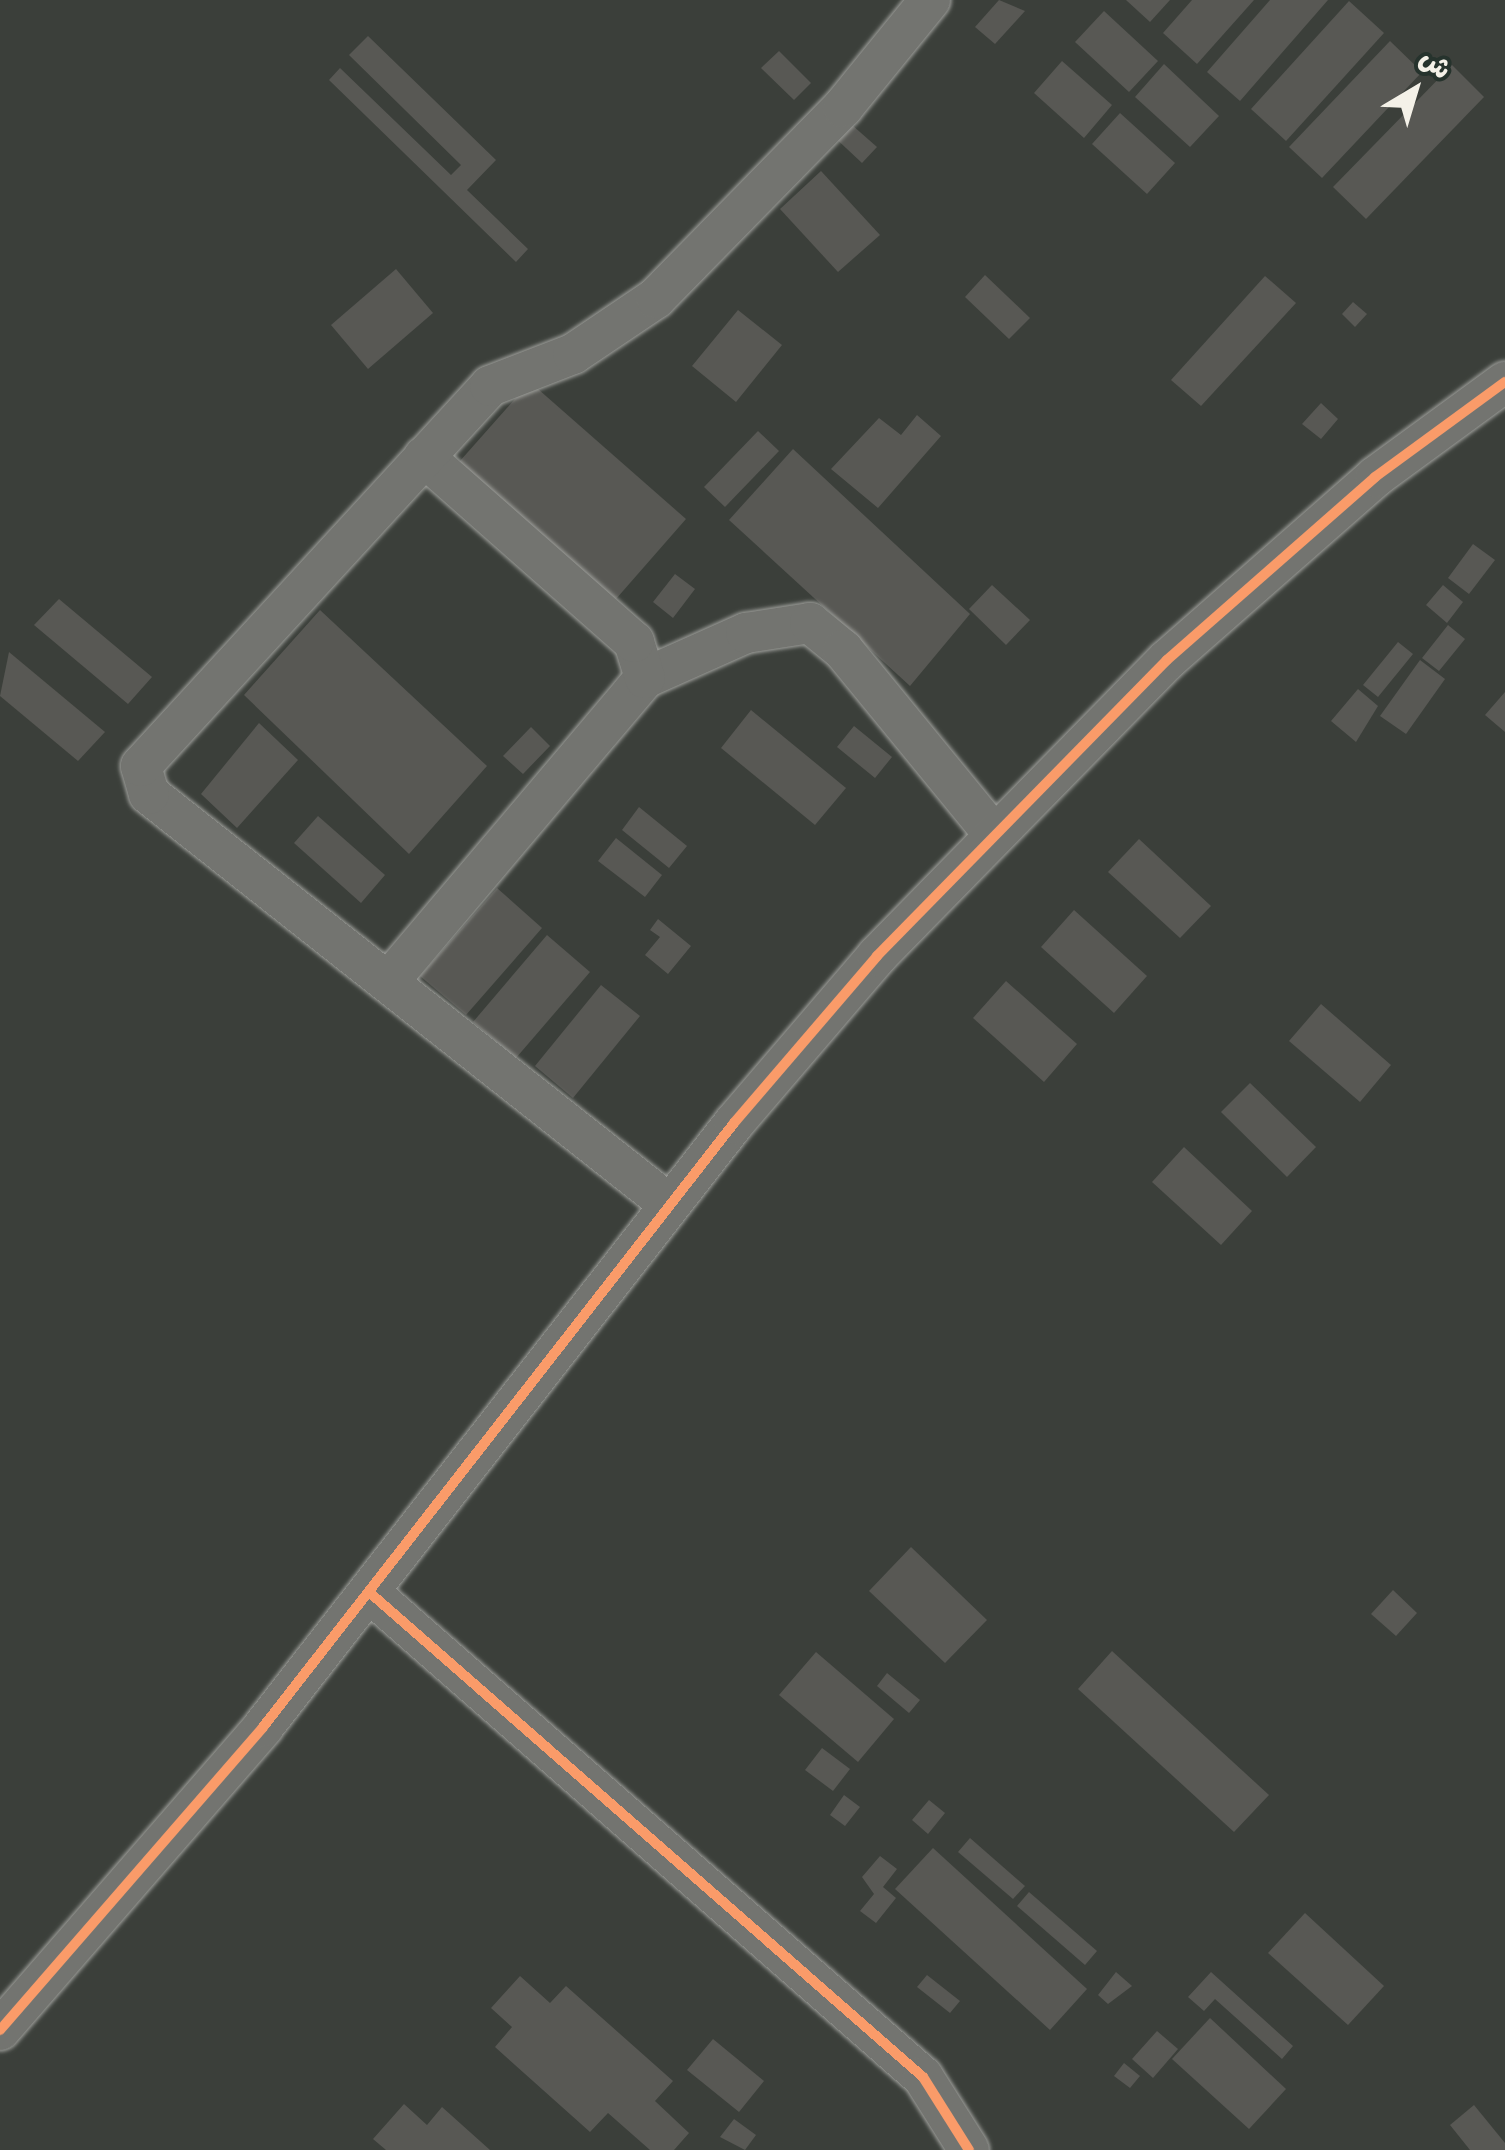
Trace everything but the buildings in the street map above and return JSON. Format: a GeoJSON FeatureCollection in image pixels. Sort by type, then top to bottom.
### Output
{"type":"FeatureCollection","features":[{"type":"Feature","properties":{"kind":"street"},"geometry":{"type":"LineString","coordinates":[[669,1204],[148,794],[140,773],[424,457],[504,376],[572,354],[656,298],[843,108],[930,0]]}},
{"type":"Feature","properties":{"kind":"street"},"geometry":{"type":"LineString","coordinates":[[0,2030],[369,1592],[669,1204],[993,833],[1167,660],[1374,476],[1505,382]]}},
{"type":"Feature","properties":{"kind":"street"},"geometry":{"type":"LineString","coordinates":[[424,457],[634,642],[646,678]]}},
{"type":"Feature","properties":{"kind":"street"},"geometry":{"type":"LineString","coordinates":[[388,982],[646,678],[746,633],[810,623],[843,650],[993,833]]}},
{"type":"Feature","properties":{"kind":"street"},"geometry":{"type":"LineString","coordinates":[[369,1592],[923,2077],[969,2150]]}},
{"type":"Feature","properties":{"kind":"cycle path"},"geometry":{"type":"LineString","coordinates":[[0,2030],[263,1727],[734,1123],[877,956],[1167,660],[1375,477],[1505,382]]}},
{"type":"Feature","properties":{"kind":"cycle path"},"geometry":{"type":"LineString","coordinates":[[369,1592],[923,2077],[969,2150]]}}]}
